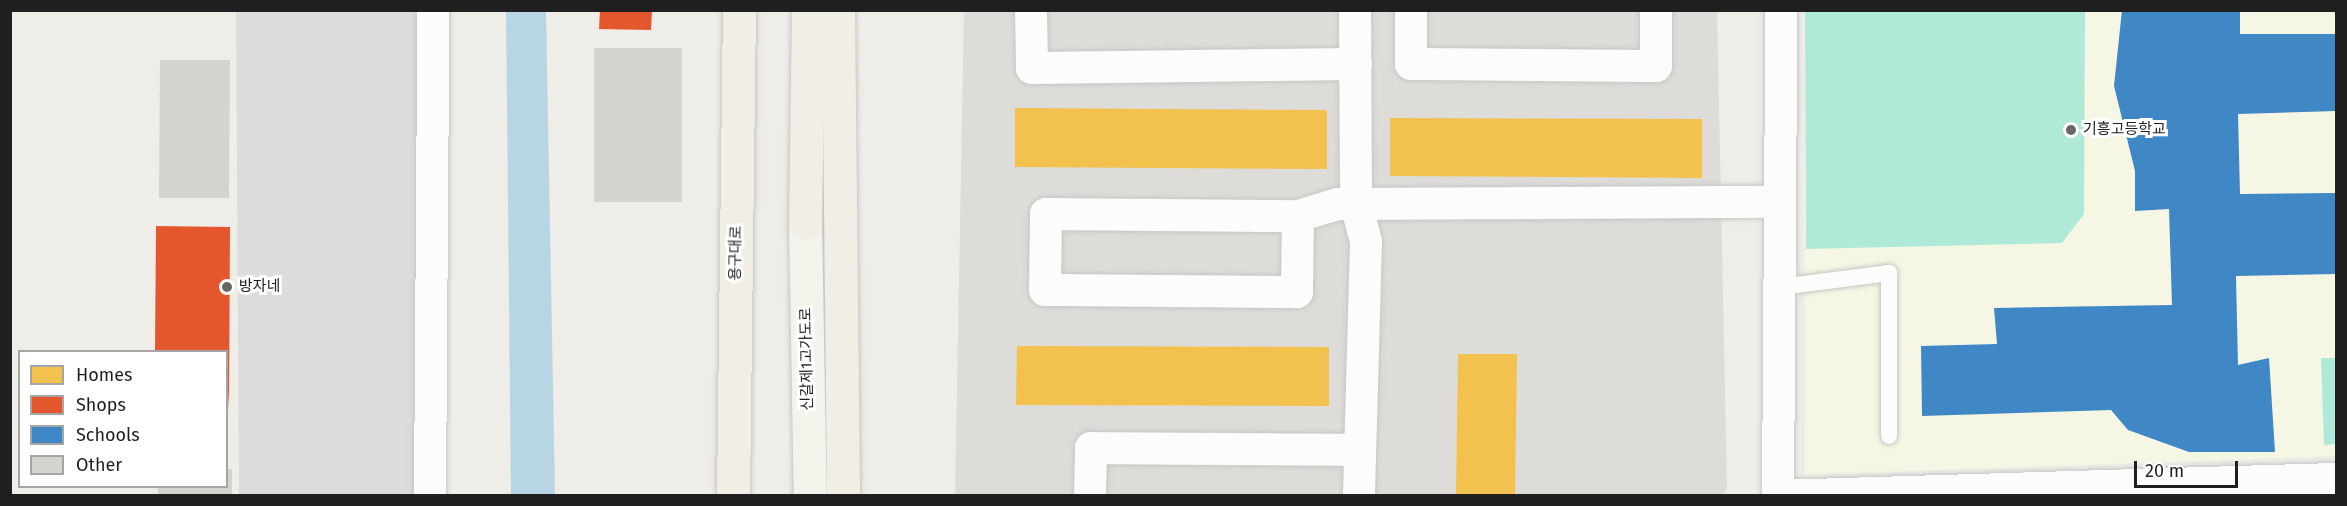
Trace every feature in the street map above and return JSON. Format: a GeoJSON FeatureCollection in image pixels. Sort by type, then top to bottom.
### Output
{"type":"FeatureCollection","features":[{"type":"Feature","properties":{"kind":"main road","name":"용구대로"},"geometry":{"type":"LineString","coordinates":[[733,495],[739,10]]}},
{"type":"Feature","properties":{"kind":"main road","name":"신갈제1고가도로"},"geometry":{"type":"LineString","coordinates":[[808,10],[805,223],[810,495]]}},
{"type":"Feature","properties":{"kind":"main road"},"geometry":{"type":"LineString","coordinates":[[838,10],[843,495]]}},
{"type":"Feature","properties":{"kind":"street"},"geometry":{"type":"LineString","coordinates":[[430,495],[433,10]]}},
{"type":"Feature","properties":{"kind":"street"},"geometry":{"type":"LineString","coordinates":[[1031,10],[1032,68],[1356,64]]}},
{"type":"Feature","properties":{"kind":"street"},"geometry":{"type":"LineString","coordinates":[[1355,10],[1356,204],[1366,242],[1358,450],[1359,495]]}},
{"type":"Feature","properties":{"kind":"street"},"geometry":{"type":"LineString","coordinates":[[1411,10],[1411,64],[1656,66],[1656,10]]}},
{"type":"Feature","properties":{"kind":"street"},"geometry":{"type":"LineString","coordinates":[[1781,10],[1778,495],[2250,488],[2337,479]]}},
{"type":"Feature","properties":{"kind":"street"},"geometry":{"type":"LineString","coordinates":[[1298,216],[1298,292],[1045,290],[1046,214],[1298,216],[1356,204],[1779,202]]}},
{"type":"Feature","properties":{"kind":"street"},"geometry":{"type":"LineString","coordinates":[[1090,495],[1091,448],[1358,450]]}},
{"type":"Feature","properties":{"kind":"lane"},"geometry":{"type":"LineString","coordinates":[[1780,287],[1889,273],[1889,436]]}},
{"type":"Feature","properties":{"kind":"shaded area"},"geometry":{"type":"Polygon","coordinates":[[[236,11],[433,11],[430,495],[239,495],[236,11]]]}},
{"type":"Feature","properties":{"kind":"shaded area"},"geometry":{"type":"Polygon","coordinates":[[[964,11],[1717,11],[1727,489],[1722,495],[955,496],[964,11]]]}},
{"type":"Feature","properties":{"kind":"shaded area","name":"기흥고등학교"},"geometry":{"type":"Polygon","coordinates":[[[1805,11],[2336,11],[2336,456],[1805,475],[1805,11]]]}},
{"type":"Feature","properties":{"kind":"green space"},"geometry":{"type":"Polygon","coordinates":[[[1805,11],[2085,11],[2084,214],[2062,243],[1806,249],[1805,11]]]}},
{"type":"Feature","properties":{"kind":"green space"},"geometry":{"type":"Polygon","coordinates":[[[2321,358],[2336,358],[2336,444],[2324,445],[2321,358]]]}},
{"type":"Feature","properties":{"kind":"water"},"geometry":{"type":"Polygon","coordinates":[[[506,11],[546,11],[555,495],[511,495],[506,11]]]}},
{"type":"Feature","properties":{"kind":"building: Homes"},"geometry":{"type":"Polygon","coordinates":[[[1015,108],[1327,110],[1327,169],[1015,167],[1015,108]]]}},
{"type":"Feature","properties":{"kind":"building: Homes"},"geometry":{"type":"Polygon","coordinates":[[[1390,118],[1702,119],[1702,178],[1390,176],[1390,118]]]}},
{"type":"Feature","properties":{"kind":"building: Homes"},"geometry":{"type":"Polygon","coordinates":[[[1017,346],[1329,347],[1329,406],[1016,405],[1017,346]]]}},
{"type":"Feature","properties":{"kind":"building: Homes"},"geometry":{"type":"Polygon","coordinates":[[[1458,354],[1517,354],[1515,496],[1456,496],[1458,354]]]}},
{"type":"Feature","properties":{"kind":"building: Shops"},"geometry":{"type":"Polygon","coordinates":[[[600,10],[652,10],[651,30],[599,29],[600,10]]]}},
{"type":"Feature","properties":{"kind":"building: Shops"},"geometry":{"type":"Polygon","coordinates":[[[156,226],[230,227],[229,410],[228,350],[155,350],[156,226]]]}},
{"type":"Feature","properties":{"kind":"building: Schools"},"geometry":{"type":"Polygon","coordinates":[[[2122,10],[2240,10],[2240,34],[2336,34],[2336,111],[2238,114],[2240,194],[2336,193],[2336,274],[2236,276],[2238,365],[2269,358],[2275,452],[2189,452],[2128,430],[2111,410],[1922,416],[1921,346],[1997,344],[1994,308],[2172,305],[2169,209],[2135,211],[2135,171],[2114,86],[2122,10]]]}},
{"type":"Feature","properties":{"kind":"building: Other"},"geometry":{"type":"Polygon","coordinates":[[[594,48],[682,48],[682,202],[594,202],[594,48]]]}},
{"type":"Feature","properties":{"kind":"building: Other"},"geometry":{"type":"Polygon","coordinates":[[[160,60],[230,60],[229,198],[159,198],[160,60]]]}},
{"type":"Feature","properties":{"kind":"building: Other"},"geometry":{"type":"Polygon","coordinates":[[[228,469],[232,469],[232,496],[158,496],[158,488],[228,488],[228,469]]]}},
{"type":"Feature","properties":{"kind":"place","name":"기흥고등학교"},"geometry":{"type":"Point","coordinates":[2071,130]}},
{"type":"Feature","properties":{"kind":"place","name":"방자네"},"geometry":{"type":"Point","coordinates":[227,287]}}]}
